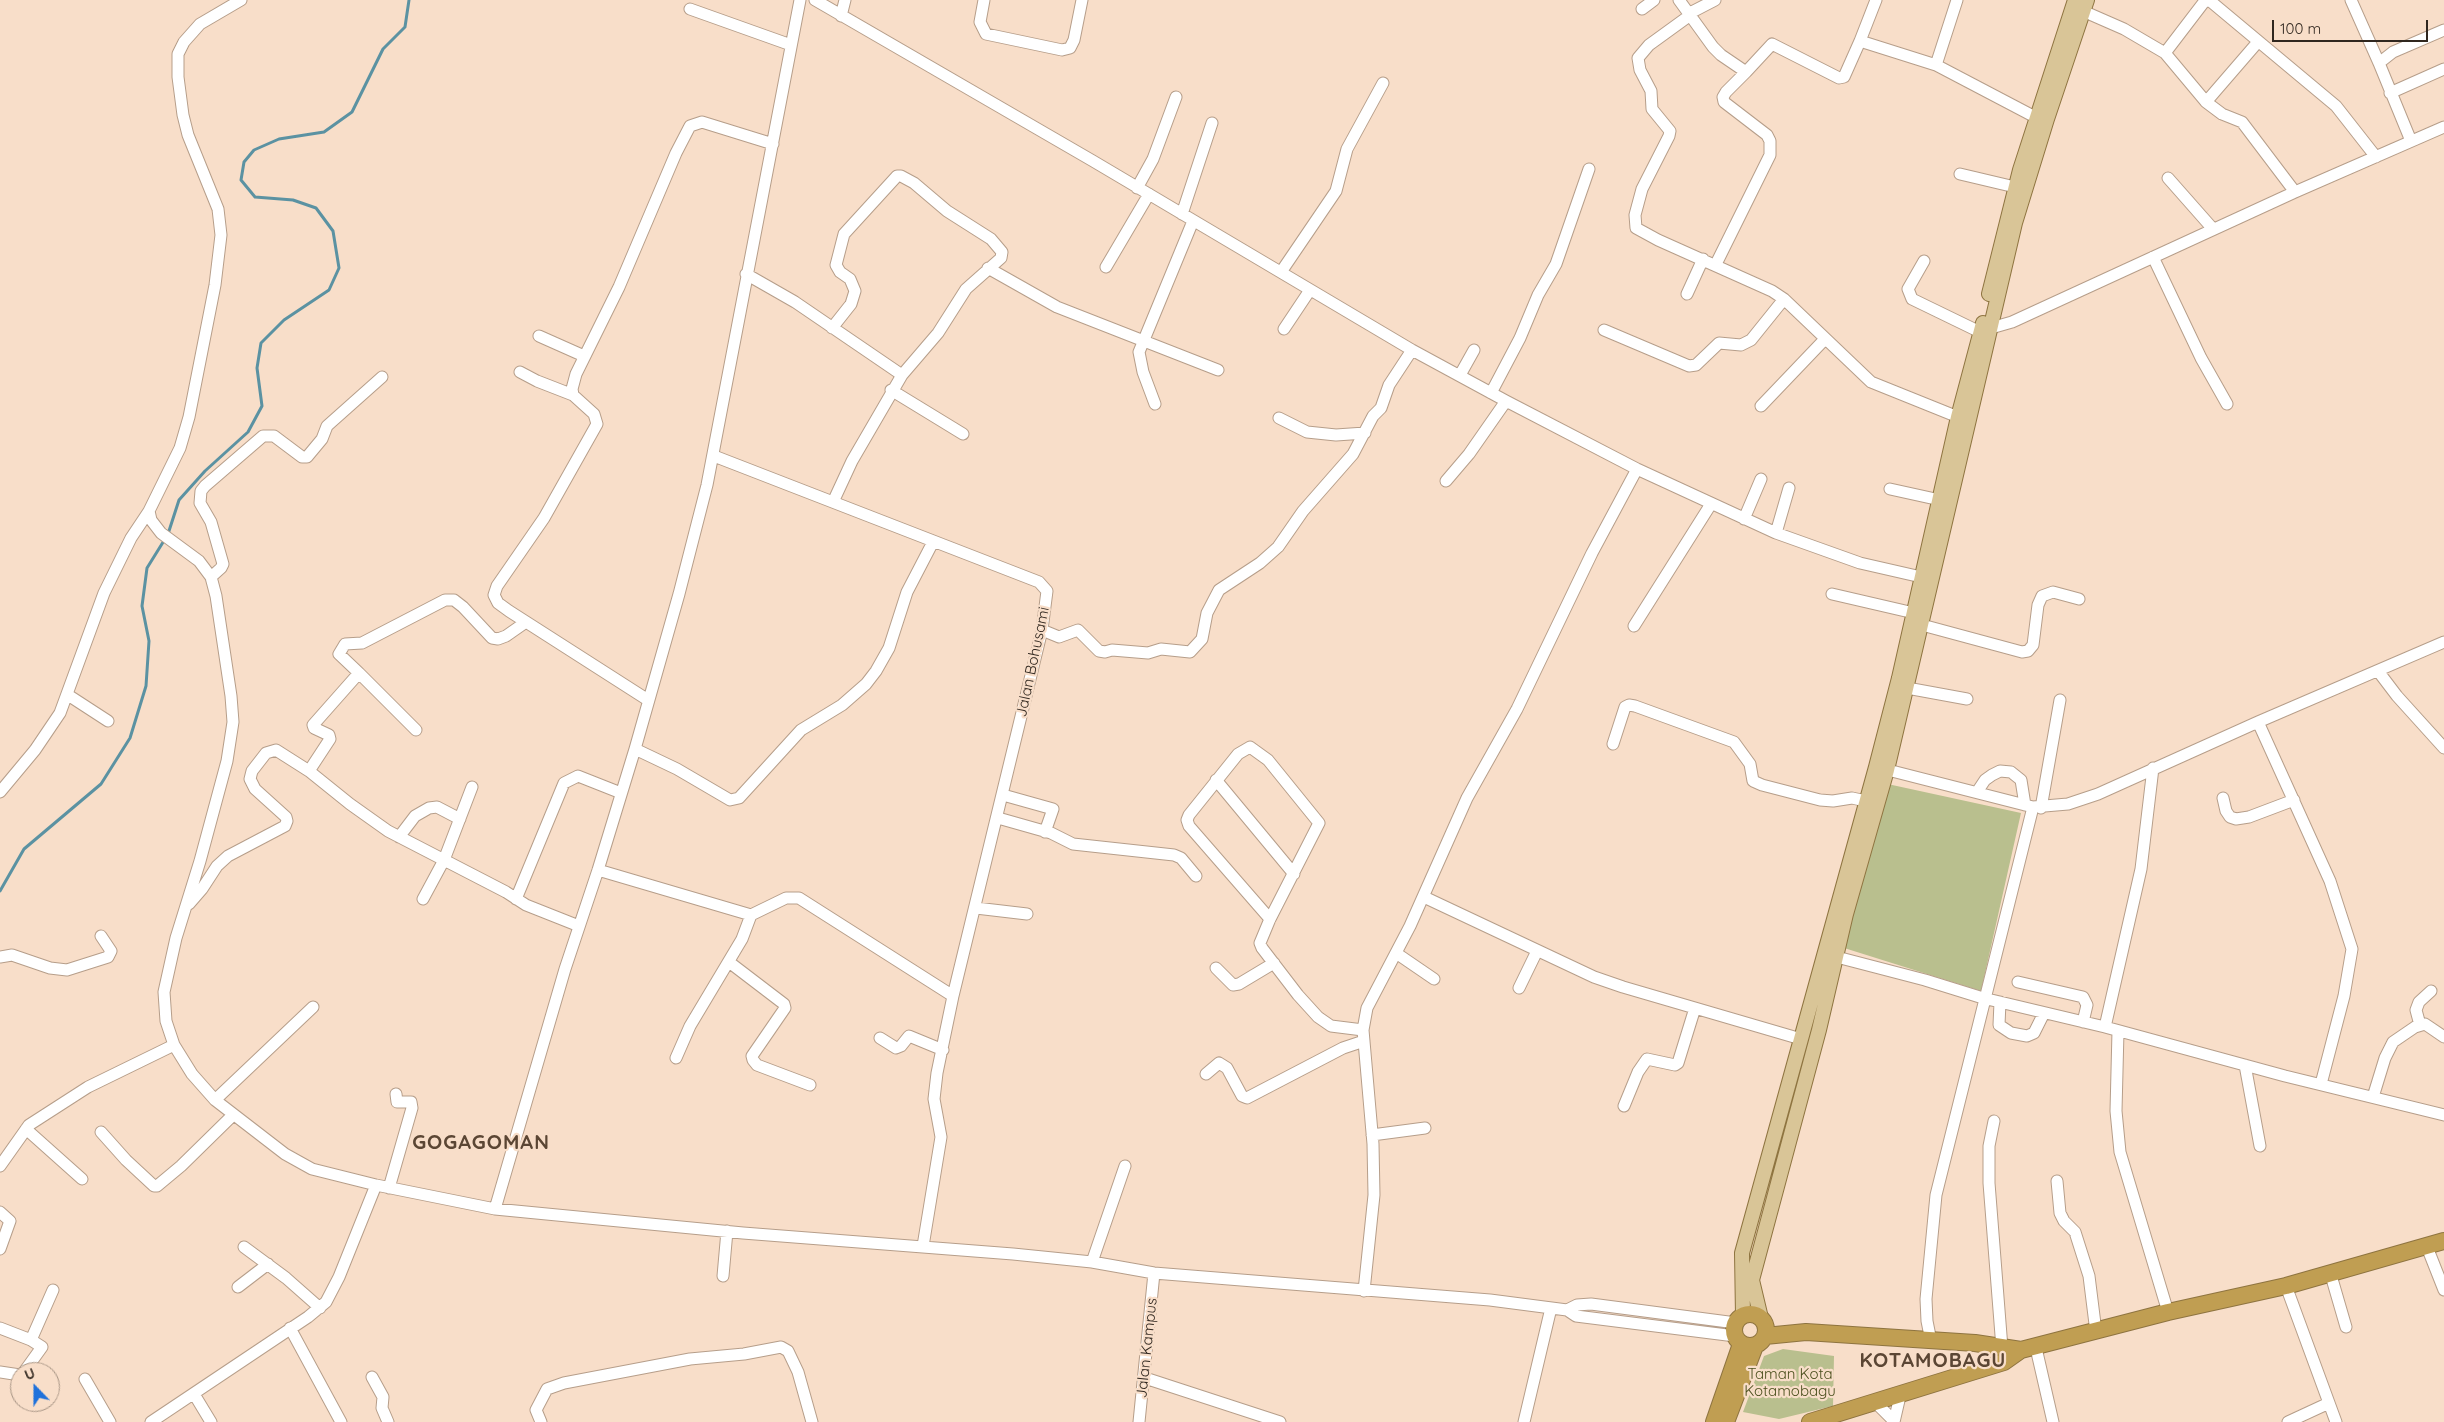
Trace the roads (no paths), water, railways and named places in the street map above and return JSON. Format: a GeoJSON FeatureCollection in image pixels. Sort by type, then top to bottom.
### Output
{"type":"FeatureCollection","features":[{"type":"Feature","properties":{"kind":"highway"},"geometry":{"type":"LineString","coordinates":[[1810,1422],[1900,1396],[1974,1370],[2004,1362],[2028,1349],[2168,1312],[2286,1286],[2330,1272],[2427,1248],[2444,1241]]}},
{"type":"Feature","properties":{"kind":"highway"},"geometry":{"type":"LineString","coordinates":[[1746,1333],[1766,1326],[1761,1318]]}},
{"type":"Feature","properties":{"kind":"highway"},"geometry":{"type":"LineString","coordinates":[[1746,1333],[1806,1332],[1975,1343],[2002,1348],[2028,1349]]}},
{"type":"Feature","properties":{"kind":"highway"},"geometry":{"type":"LineString","coordinates":[[1714,1422],[1746,1333]]}},
{"type":"Feature","properties":{"kind":"highway"},"geometry":{"type":"LineString","coordinates":[[1726,1422],[1746,1333]]}},
{"type":"Feature","properties":{"kind":"highway"},"geometry":{"type":"LineString","coordinates":[[1974,1370],[1975,1343]]}},
{"type":"Feature","properties":{"kind":"main road"},"geometry":{"type":"LineString","coordinates":[[1761,1318],[1752,1280],[1819,1030],[1830,956],[1866,800],[1882,768],[1914,613],[1928,579],[1984,329],[1994,267],[2015,187],[2042,118],[2080,5]]}},
{"type":"Feature","properties":{"kind":"main road"},"geometry":{"type":"LineString","coordinates":[[1746,1333],[1742,1253],[1802,1039],[1830,956],[1882,768],[1907,688],[1922,625],[1940,500],[1958,417],[2016,223],[2042,118]]}},
{"type":"Feature","properties":{"kind":"street"},"geometry":{"type":"LineString","coordinates":[[0,792],[35,750],[55,721],[68,695],[104,594],[131,538],[149,511],[180,448],[189,417],[215,284],[221,236],[218,209],[188,135],[183,115],[178,77],[178,54],[184,42],[200,24],[241,0]]}},
{"type":"Feature","properties":{"kind":"street"},"geometry":{"type":"LineString","coordinates":[[495,1210],[579,926],[598,870],[634,749],[679,594],[714,456],[746,274],[800,0]]}},
{"type":"Feature","properties":{"kind":"street"},"geometry":{"type":"LineString","coordinates":[[816,0],[1412,350],[1506,401],[1637,469],[1776,533],[1860,564],[1928,579]]}},
{"type":"Feature","properties":{"kind":"street"},"geometry":{"type":"LineString","coordinates":[[841,16],[845,0]]}},
{"type":"Feature","properties":{"kind":"street"},"geometry":{"type":"LineString","coordinates":[[984,0],[980,22],[986,34],[1062,50],[1070,48],[1074,40],[1082,0]]}},
{"type":"Feature","properties":{"kind":"street"},"geometry":{"type":"LineString","coordinates":[[1642,9],[1654,0]]}},
{"type":"Feature","properties":{"kind":"street"},"geometry":{"type":"LineString","coordinates":[[1679,0],[1721,55],[1746,72]]}},
{"type":"Feature","properties":{"kind":"street"},"geometry":{"type":"LineString","coordinates":[[1715,0],[1689,15],[1649,45],[1638,58],[1640,70],[1651,91],[1652,109],[1670,131],[1670,136],[1642,190],[1634,224],[1640,231],[1658,240],[1716,264],[1772,291],[1784,299],[1871,382],[1958,417]]}},
{"type":"Feature","properties":{"kind":"street"},"geometry":{"type":"LineString","coordinates":[[1716,264],[1770,155],[1770,140],[1767,134],[1724,102],[1723,97],[1726,92],[1772,44],[1839,78],[1844,77],[1876,0]]}},
{"type":"Feature","properties":{"kind":"street"},"geometry":{"type":"LineString","coordinates":[[1936,65],[1957,0]]}},
{"type":"Feature","properties":{"kind":"street"},"geometry":{"type":"LineString","coordinates":[[2165,53],[2204,2],[2209,0],[2257,43],[2336,106],[2376,157]]}},
{"type":"Feature","properties":{"kind":"street"},"geometry":{"type":"LineString","coordinates":[[2351,0],[2411,141]]}},
{"type":"Feature","properties":{"kind":"street"},"geometry":{"type":"LineString","coordinates":[[2080,5],[2165,53],[2206,102],[2222,114],[2242,122],[2294,192]]}},
{"type":"Feature","properties":{"kind":"street"},"geometry":{"type":"LineString","coordinates":[[690,9],[791,45]]}},
{"type":"Feature","properties":{"kind":"street"},"geometry":{"type":"LineString","coordinates":[[2378,63],[2393,52],[2444,30]]}},
{"type":"Feature","properties":{"kind":"street"},"geometry":{"type":"LineString","coordinates":[[1860,41],[1936,65],[2042,118]]}},
{"type":"Feature","properties":{"kind":"street"},"geometry":{"type":"LineString","coordinates":[[2206,102],[2257,43]]}},
{"type":"Feature","properties":{"kind":"street"},"geometry":{"type":"LineString","coordinates":[[2390,93],[2444,69]]}},
{"type":"Feature","properties":{"kind":"street"},"geometry":{"type":"LineString","coordinates":[[1281,272],[1336,191],[1347,149],[1383,83]]}},
{"type":"Feature","properties":{"kind":"street"},"geometry":{"type":"LineString","coordinates":[[1137,188],[1153,159],[1176,97]]}},
{"type":"Feature","properties":{"kind":"street"},"geometry":{"type":"LineString","coordinates":[[573,395],[572,389],[584,356],[619,287],[676,153],[690,126],[702,122],[773,144]]}},
{"type":"Feature","properties":{"kind":"street"},"geometry":{"type":"LineString","coordinates":[[1182,214],[1212,123]]}},
{"type":"Feature","properties":{"kind":"street"},"geometry":{"type":"LineString","coordinates":[[1924,261],[1908,289],[1912,299],[1984,329],[2012,322],[2294,192],[2444,128]]}},
{"type":"Feature","properties":{"kind":"street"},"geometry":{"type":"LineString","coordinates":[[1491,393],[1520,338],[1538,295],[1556,264],[1589,168]]}},
{"type":"Feature","properties":{"kind":"street"},"geometry":{"type":"LineString","coordinates":[[1960,174],[2015,187]]}},
{"type":"Feature","properties":{"kind":"street"},"geometry":{"type":"LineString","coordinates":[[832,328],[851,304],[855,291],[850,279],[840,272],[836,265],[844,234],[897,176],[901,176],[914,183],[947,211],[998,246],[1002,256],[966,289],[938,333],[902,375],[892,390],[852,461],[833,502]]}},
{"type":"Feature","properties":{"kind":"street"},"geometry":{"type":"LineString","coordinates":[[2168,178],[2213,229]]}},
{"type":"Feature","properties":{"kind":"street"},"geometry":{"type":"LineString","coordinates":[[1106,267],[1148,194]]}},
{"type":"Feature","properties":{"kind":"street"},"geometry":{"type":"LineString","coordinates":[[1155,404],[1139,352],[1193,220]]}},
{"type":"Feature","properties":{"kind":"street"},"geometry":{"type":"LineString","coordinates":[[2153,257],[2201,358],[2227,404]]}},
{"type":"Feature","properties":{"kind":"street"},"geometry":{"type":"LineString","coordinates":[[1687,294],[1703,259]]}},
{"type":"Feature","properties":{"kind":"street"},"geometry":{"type":"LineString","coordinates":[[988,268],[1057,307],[1143,339],[1218,370]]}},
{"type":"Feature","properties":{"kind":"street"},"geometry":{"type":"LineString","coordinates":[[746,274],[795,302],[902,375]]}},
{"type":"Feature","properties":{"kind":"street"},"geometry":{"type":"LineString","coordinates":[[1284,329],[1310,290]]}},
{"type":"Feature","properties":{"kind":"street"},"geometry":{"type":"LineString","coordinates":[[1604,330],[1689,366],[1696,365],[1719,343],[1741,345],[1751,340],[1784,299]]}},
{"type":"Feature","properties":{"kind":"street"},"geometry":{"type":"LineString","coordinates":[[539,336],[584,356]]}},
{"type":"Feature","properties":{"kind":"street"},"geometry":{"type":"LineString","coordinates":[[1761,406],[1824,339]]}},
{"type":"Feature","properties":{"kind":"street"},"geometry":{"type":"LineString","coordinates":[[1042,630],[1059,637],[1078,630],[1099,651],[1105,652],[1112,650],[1148,653],[1161,649],[1190,652],[1202,639],[1207,613],[1219,590],[1260,563],[1278,547],[1303,511],[1353,454],[1373,416],[1381,408],[1389,385],[1412,350]]}},
{"type":"Feature","properties":{"kind":"street"},"geometry":{"type":"LineString","coordinates":[[1460,375],[1474,350]]}},
{"type":"Feature","properties":{"kind":"street"},"geometry":{"type":"LineString","coordinates":[[520,372],[573,395],[594,414],[597,424],[544,518],[494,595],[498,603],[648,700]]}},
{"type":"Feature","properties":{"kind":"street"},"geometry":{"type":"LineString","coordinates":[[211,577],[223,564],[212,522],[200,503],[200,497],[205,486],[263,436],[274,436],[302,457],[307,457],[322,439],[327,426],[382,377]]}},
{"type":"Feature","properties":{"kind":"street"},"geometry":{"type":"LineString","coordinates":[[892,390],[963,434]]}},
{"type":"Feature","properties":{"kind":"street"},"geometry":{"type":"LineString","coordinates":[[1446,481],[1469,454],[1506,401]]}},
{"type":"Feature","properties":{"kind":"street"},"geometry":{"type":"LineString","coordinates":[[1278,418],[1307,432],[1336,435],[1365,433]]}},
{"type":"Feature","properties":{"kind":"street","name":"Jalan Bohusami"},"geometry":{"type":"LineString","coordinates":[[714,456],[1039,582],[1044,586],[1047,598],[1042,630],[998,818],[953,996],[937,1073],[934,1099],[941,1137],[923,1246]]}},
{"type":"Feature","properties":{"kind":"street"},"geometry":{"type":"LineString","coordinates":[[1364,1291],[1374,1195],[1372,1135],[1364,1035],[1367,1008],[1424,897],[1455,821],[1517,708],[1592,553],[1637,469]]}},
{"type":"Feature","properties":{"kind":"street"},"geometry":{"type":"LineString","coordinates":[[1744,519],[1761,479]]}},
{"type":"Feature","properties":{"kind":"street"},"geometry":{"type":"LineString","coordinates":[[1776,533],[1788,488]]}},
{"type":"Feature","properties":{"kind":"street"},"geometry":{"type":"LineString","coordinates":[[1890,489],[1940,500]]}},
{"type":"Feature","properties":{"kind":"street"},"geometry":{"type":"LineString","coordinates":[[1634,626],[1711,504]]}},
{"type":"Feature","properties":{"kind":"street"},"geometry":{"type":"LineString","coordinates":[[149,511],[151,520],[161,533],[199,560],[211,577],[215,590],[232,696],[232,737],[200,861],[171,956],[164,992],[166,1021],[174,1045],[192,1074],[215,1100],[299,1163],[324,1172],[376,1185],[495,1210],[727,1231],[1008,1253],[1092,1262],[1154,1273],[1275,1281],[1364,1291],[1490,1300],[1567,1310],[1576,1316],[1746,1333]]}},
{"type":"Feature","properties":{"kind":"street"},"geometry":{"type":"LineString","coordinates":[[634,749],[677,769],[730,800],[739,798],[801,730],[853,696],[876,671],[889,648],[907,592],[933,542]]}},
{"type":"Feature","properties":{"kind":"street"},"geometry":{"type":"LineString","coordinates":[[1922,625],[2022,652],[2028,651],[2033,646],[2038,605],[2042,596],[2053,592],[2078,600]]}},
{"type":"Feature","properties":{"kind":"street"},"geometry":{"type":"LineString","coordinates":[[1832,594],[1914,613]]}},
{"type":"Feature","properties":{"kind":"street"},"geometry":{"type":"LineString","coordinates":[[416,730],[340,654],[346,644],[367,640],[445,600],[454,600],[463,607],[492,638],[498,639],[506,636],[526,622]]}},
{"type":"Feature","properties":{"kind":"street"},"geometry":{"type":"LineString","coordinates":[[1882,768],[2033,806],[2068,804],[2098,794],[2153,768],[2444,642]]}},
{"type":"Feature","properties":{"kind":"street"},"geometry":{"type":"LineString","coordinates":[[2378,671],[2397,696],[2444,748]]}},
{"type":"Feature","properties":{"kind":"street"},"geometry":{"type":"LineString","coordinates":[[309,771],[330,739],[329,735],[314,728],[313,725],[358,673]]}},
{"type":"Feature","properties":{"kind":"street"},"geometry":{"type":"LineString","coordinates":[[1907,688],[1967,699]]}},
{"type":"Feature","properties":{"kind":"street"},"geometry":{"type":"LineString","coordinates":[[68,695],[108,721]]}},
{"type":"Feature","properties":{"kind":"street"},"geometry":{"type":"LineString","coordinates":[[1932,1341],[1927,1321],[1926,1299],[1936,1195],[1983,998],[2060,700]]}},
{"type":"Feature","properties":{"kind":"street"},"geometry":{"type":"LineString","coordinates":[[1613,744],[1625,707],[1629,705],[1635,706],[1734,742],[1750,764],[1753,781],[1762,785],[1820,800],[1833,801],[1852,798],[1866,800]]}},
{"type":"Feature","properties":{"kind":"street"},"geometry":{"type":"LineString","coordinates":[[2258,722],[2330,881],[2352,949],[2344,996],[2321,1084]]}},
{"type":"Feature","properties":{"kind":"street"},"geometry":{"type":"LineString","coordinates":[[1270,919],[1189,826],[1189,815],[1216,780],[1242,750],[1250,747],[1268,760],[1316,817],[1319,826],[1270,919],[1260,943],[1311,1010],[1331,1026],[1364,1035]]}},
{"type":"Feature","properties":{"kind":"street"},"geometry":{"type":"LineString","coordinates":[[186,906],[202,889],[217,866],[228,856],[285,826],[286,817],[255,789],[250,779],[252,771],[266,753],[276,750],[309,771],[368,818],[399,837],[526,905],[579,926]]}},
{"type":"Feature","properties":{"kind":"street"},"geometry":{"type":"LineString","coordinates":[[2106,1027],[2141,869],[2153,768]]}},
{"type":"Feature","properties":{"kind":"street"},"geometry":{"type":"LineString","coordinates":[[1977,792],[1985,780],[1992,775],[2000,771],[2011,772],[2021,780],[2033,806]]}},
{"type":"Feature","properties":{"kind":"street"},"geometry":{"type":"LineString","coordinates":[[516,899],[564,784],[578,776],[621,793]]}},
{"type":"Feature","properties":{"kind":"street"},"geometry":{"type":"LineString","coordinates":[[1216,780],[1294,874]]}},
{"type":"Feature","properties":{"kind":"street"},"geometry":{"type":"LineString","coordinates":[[423,899],[444,860],[472,787]]}},
{"type":"Feature","properties":{"kind":"street"},"geometry":{"type":"LineString","coordinates":[[1003,795],[1053,809],[1045,832]]}},
{"type":"Feature","properties":{"kind":"street"},"geometry":{"type":"LineString","coordinates":[[2223,798],[2226,811],[2230,817],[2236,820],[2250,817],[2294,800]]}},
{"type":"Feature","properties":{"kind":"street"},"geometry":{"type":"LineString","coordinates":[[399,837],[414,816],[429,808],[437,807],[460,819]]}},
{"type":"Feature","properties":{"kind":"street"},"geometry":{"type":"LineString","coordinates":[[998,818],[1045,832],[1073,844],[1174,855],[1181,858],[1196,876]]}},
{"type":"Feature","properties":{"kind":"street"},"geometry":{"type":"LineString","coordinates":[[598,870],[750,914],[786,898],[799,898],[953,996]]}},
{"type":"Feature","properties":{"kind":"street"},"geometry":{"type":"LineString","coordinates":[[1424,897],[1601,980],[1802,1039]]}},
{"type":"Feature","properties":{"kind":"street"},"geometry":{"type":"LineString","coordinates":[[976,908],[1027,914]]}},
{"type":"Feature","properties":{"kind":"street"},"geometry":{"type":"LineString","coordinates":[[676,1058],[690,1026],[742,939],[750,914]]}},
{"type":"Feature","properties":{"kind":"street"},"geometry":{"type":"LineString","coordinates":[[0,957],[12,954],[50,968],[67,970],[108,957],[111,951],[101,936]]}},
{"type":"Feature","properties":{"kind":"street"},"geometry":{"type":"LineString","coordinates":[[1519,988],[1537,951]]}},
{"type":"Feature","properties":{"kind":"street"},"geometry":{"type":"LineString","coordinates":[[1396,953],[1434,979]]}},
{"type":"Feature","properties":{"kind":"street"},"geometry":{"type":"LineString","coordinates":[[1830,956],[1925,980],[1983,998],[2106,1027],[2245,1065],[2444,1115]]}},
{"type":"Feature","properties":{"kind":"street"},"geometry":{"type":"LineString","coordinates":[[729,962],[784,1004],[785,1008],[752,1056],[753,1060],[757,1065],[810,1085]]}},
{"type":"Feature","properties":{"kind":"street"},"geometry":{"type":"LineString","coordinates":[[1216,968],[1233,985],[1274,963]]}},
{"type":"Feature","properties":{"kind":"street"},"geometry":{"type":"LineString","coordinates":[[2018,982],[2083,997],[2087,1006],[2083,1022]]}},
{"type":"Feature","properties":{"kind":"street"},"geometry":{"type":"LineString","coordinates":[[2420,1025],[2416,1010],[2419,1002],[2431,991]]}},
{"type":"Feature","properties":{"kind":"street"},"geometry":{"type":"LineString","coordinates":[[2000,1002],[1998,1025],[2011,1033],[2027,1036],[2034,1033],[2044,1013]]}},
{"type":"Feature","properties":{"kind":"street"},"geometry":{"type":"LineString","coordinates":[[215,1100],[314,1007]]}},
{"type":"Feature","properties":{"kind":"street"},"geometry":{"type":"LineString","coordinates":[[1624,1106],[1638,1072],[1647,1059],[1678,1064],[1695,1008]]}},
{"type":"Feature","properties":{"kind":"street"},"geometry":{"type":"LineString","coordinates":[[2372,1097],[2388,1049],[2393,1042],[2420,1025],[2425,1024],[2444,1037]]}},
{"type":"Feature","properties":{"kind":"street"},"geometry":{"type":"LineString","coordinates":[[2118,1031],[2116,1111],[2120,1152],[2168,1312]]}},
{"type":"Feature","properties":{"kind":"street"},"geometry":{"type":"LineString","coordinates":[[1206,1074],[1219,1063],[1227,1068],[1242,1096],[1247,1098],[1364,1035]]}},
{"type":"Feature","properties":{"kind":"street"},"geometry":{"type":"LineString","coordinates":[[880,1038],[896,1048],[901,1046],[909,1036],[943,1050]]}},
{"type":"Feature","properties":{"kind":"street"},"geometry":{"type":"LineString","coordinates":[[0,1166],[26,1129],[88,1087],[174,1045]]}},
{"type":"Feature","properties":{"kind":"street"},"geometry":{"type":"LineString","coordinates":[[2245,1065],[2260,1146]]}},
{"type":"Feature","properties":{"kind":"street"},"geometry":{"type":"LineString","coordinates":[[389,1188],[412,1108],[411,1102],[397,1102],[396,1094]]}},
{"type":"Feature","properties":{"kind":"street"},"geometry":{"type":"LineString","coordinates":[[101,1132],[126,1160],[154,1186],[157,1186],[181,1166],[234,1115]]}},
{"type":"Feature","properties":{"kind":"street"},"geometry":{"type":"LineString","coordinates":[[1994,1121],[1989,1146],[1989,1183],[2002,1348]]}},
{"type":"Feature","properties":{"kind":"street"},"geometry":{"type":"LineString","coordinates":[[1372,1135],[1425,1128]]}},
{"type":"Feature","properties":{"kind":"street"},"geometry":{"type":"LineString","coordinates":[[26,1129],[82,1179]]}},
{"type":"Feature","properties":{"kind":"street"},"geometry":{"type":"LineString","coordinates":[[1092,1262],[1125,1166]]}},
{"type":"Feature","properties":{"kind":"street"},"geometry":{"type":"LineString","coordinates":[[2057,1181],[2060,1212],[2075,1232],[2089,1276],[2096,1332]]}},
{"type":"Feature","properties":{"kind":"street"},"geometry":{"type":"LineString","coordinates":[[151,1422],[320,1308],[332,1293],[376,1185]]}},
{"type":"Feature","properties":{"kind":"street"},"geometry":{"type":"LineString","coordinates":[[0,1212],[10,1221],[0,1249]]}},
{"type":"Feature","properties":{"kind":"street"},"geometry":{"type":"LineString","coordinates":[[723,1276],[727,1231]]}},
{"type":"Feature","properties":{"kind":"street"},"geometry":{"type":"LineString","coordinates":[[244,1247],[268,1264],[320,1308]]}},
{"type":"Feature","properties":{"kind":"street"},"geometry":{"type":"LineString","coordinates":[[2427,1248],[2444,1290]]}},
{"type":"Feature","properties":{"kind":"street"},"geometry":{"type":"LineString","coordinates":[[238,1287],[268,1264]]}},
{"type":"Feature","properties":{"kind":"street"},"geometry":{"type":"LineString","coordinates":[[2330,1272],[2346,1327]]}},
{"type":"Feature","properties":{"kind":"street","name":"Jalan Kampus"},"geometry":{"type":"LineString","coordinates":[[1139,1422],[1145,1378],[1154,1273]]}},
{"type":"Feature","properties":{"kind":"street"},"geometry":{"type":"LineString","coordinates":[[2286,1286],[2336,1422]]}},
{"type":"Feature","properties":{"kind":"street"},"geometry":{"type":"LineString","coordinates":[[31,1340],[52,1290]]}},
{"type":"Feature","properties":{"kind":"street"},"geometry":{"type":"LineString","coordinates":[[1524,1422],[1552,1308]]}},
{"type":"Feature","properties":{"kind":"street"},"geometry":{"type":"LineString","coordinates":[[0,1328],[31,1340],[42,1347],[31,1362]]}},
{"type":"Feature","properties":{"kind":"street"},"geometry":{"type":"LineString","coordinates":[[290,1328],[341,1422]]}},
{"type":"Feature","properties":{"kind":"street"},"geometry":{"type":"LineString","coordinates":[[541,1422],[536,1410],[547,1389],[564,1383],[690,1359],[744,1354],[782,1347],[788,1351],[798,1372],[812,1422]]}},
{"type":"Feature","properties":{"kind":"street"},"geometry":{"type":"LineString","coordinates":[[2028,1349],[2053,1422]]}},
{"type":"Feature","properties":{"kind":"street"},"geometry":{"type":"LineString","coordinates":[[372,1378],[383,1397],[382,1408],[388,1422]]}},
{"type":"Feature","properties":{"kind":"street"},"geometry":{"type":"LineString","coordinates":[[1145,1378],[1280,1422]]}},
{"type":"Feature","properties":{"kind":"street"},"geometry":{"type":"LineString","coordinates":[[84,1379],[110,1422]]}},
{"type":"Feature","properties":{"kind":"street"},"geometry":{"type":"LineString","coordinates":[[194,1394],[212,1422]]}},
{"type":"Feature","properties":{"kind":"street"},"geometry":{"type":"LineString","coordinates":[[1894,1421],[1900,1396]]}},
{"type":"Feature","properties":{"kind":"street"},"geometry":{"type":"LineString","coordinates":[[1876,1403],[1894,1421]]}},
{"type":"Feature","properties":{"kind":"street"},"geometry":{"type":"LineString","coordinates":[[2288,1422],[2329,1403]]}},
{"type":"Feature","properties":{"kind":"waterway"},"geometry":{"type":"LineString","coordinates":[[168,534],[179,500],[205,471],[248,432],[262,406],[257,368],[261,343],[284,320],[329,290],[339,268],[333,231],[316,208],[293,200],[255,197],[241,180],[244,162],[254,150],[279,139],[324,132],[352,112],[383,49],[405,27],[409,0]]}},
{"type":"Feature","properties":{"kind":"waterway"},"geometry":{"type":"LineString","coordinates":[[0,891],[24,849],[101,784],[130,738],[146,686],[149,641],[142,606],[147,568],[165,539]]}},
{"type":"Feature","properties":{"kind":"district","name":"GOGAGOMAN"},"geometry":{"type":"Point","coordinates":[481,1143]}},
{"type":"Feature","properties":{"kind":"district","name":"KOTAMOBAGU"},"geometry":{"type":"Point","coordinates":[1933,1361]}},
{"type":"Feature","properties":{"kind":"park label","name":"Taman Kota Kotamobagu"},"geometry":{"type":"Point","coordinates":[1790,1382]}}]}
